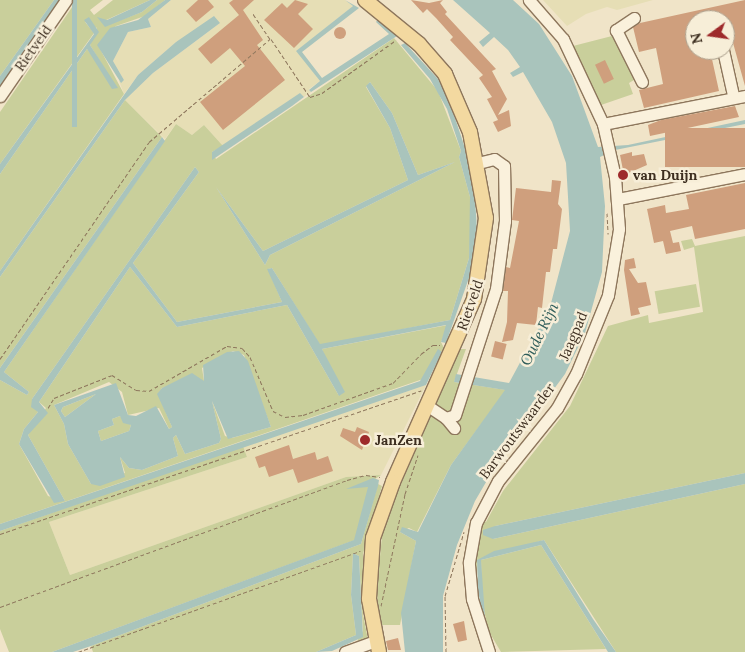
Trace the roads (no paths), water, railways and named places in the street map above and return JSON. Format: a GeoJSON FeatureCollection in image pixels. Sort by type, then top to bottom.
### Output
{"type":"FeatureCollection","features":[{"type":"Feature","properties":{"kind":"main road","name":"Rietveld"},"geometry":{"type":"LineString","coordinates":[[365,0],[407,33],[445,74],[460,105],[478,163],[486,218],[474,299],[434,393],[392,482],[373,538],[369,574],[376,642]]}},
{"type":"Feature","properties":{"kind":"street","name":"Rietveld"},"geometry":{"type":"LineString","coordinates":[[0,96],[66,0]]}},
{"type":"Feature","properties":{"kind":"street","name":"Barwoutswaarder"},"geometry":{"type":"LineString","coordinates":[[489,652],[472,599],[470,549],[486,500],[557,408],[597,327],[617,258],[611,156],[603,124],[562,39],[529,0]]}},
{"type":"Feature","properties":{"kind":"street"},"geometry":{"type":"LineString","coordinates":[[634,18],[616,30],[642,82]]}},
{"type":"Feature","properties":{"kind":"street"},"geometry":{"type":"LineString","coordinates":[[603,124],[739,95],[727,60]]}},
{"type":"Feature","properties":{"kind":"street"},"geometry":{"type":"LineString","coordinates":[[446,418],[455,415],[496,290],[505,221],[504,166],[494,159],[478,163]]}},
{"type":"Feature","properties":{"kind":"street"},"geometry":{"type":"LineString","coordinates":[[613,202],[745,174]]}},
{"type":"Feature","properties":{"kind":"street"},"geometry":{"type":"LineString","coordinates":[[474,299],[490,304]]}},
{"type":"Feature","properties":{"kind":"street"},"geometry":{"type":"LineString","coordinates":[[428,406],[446,418],[454,428]]}},
{"type":"Feature","properties":{"kind":"street"},"geometry":{"type":"LineString","coordinates":[[345,652],[376,642]]}},
{"type":"Feature","properties":{"kind":"water"},"geometry":{"type":"Polygon","coordinates":[[[54,0],[60,0],[0,87],[0,76],[54,0]]]}},
{"type":"Feature","properties":{"kind":"water"},"geometry":{"type":"Polygon","coordinates":[[[72,0],[77,0],[77,127],[72,127],[72,0]]]}},
{"type":"Feature","properties":{"kind":"water"},"geometry":{"type":"Polygon","coordinates":[[[150,0],[157,0],[142,12],[105,27],[97,17],[107,20],[150,0]]]}},
{"type":"Feature","properties":{"kind":"water"},"geometry":{"type":"Polygon","coordinates":[[[165,0],[171,0],[148,19],[151,27],[128,32],[113,61],[124,80],[121,83],[97,45],[110,28],[138,20],[165,0]]]}},
{"type":"Feature","properties":{"kind":"water"},"geometry":{"type":"Polygon","coordinates":[[[345,0],[359,8],[302,52],[322,78],[389,34],[376,22],[378,19],[397,36],[311,92],[309,90],[320,81],[296,51],[353,6],[345,0]]]}},
{"type":"Feature","properties":{"kind":"water","name":"Oude Rijn"},"geometry":{"type":"Polygon","coordinates":[[[453,0],[513,0],[539,24],[572,76],[598,147],[628,145],[745,120],[745,124],[615,150],[600,157],[605,206],[602,272],[585,333],[565,374],[489,477],[475,501],[457,545],[443,596],[443,652],[405,652],[401,613],[416,541],[400,532],[402,527],[418,532],[451,465],[505,390],[454,382],[456,374],[509,383],[550,307],[570,231],[566,163],[552,122],[523,72],[513,77],[510,73],[520,67],[508,50],[494,37],[483,47],[479,42],[490,33],[453,0]]]}},
{"type":"Feature","properties":{"kind":"water"},"geometry":{"type":"Polygon","coordinates":[[[214,16],[220,23],[153,73],[125,100],[0,277],[0,271],[138,75],[176,42],[214,16]]]}},
{"type":"Feature","properties":{"kind":"water"},"geometry":{"type":"Polygon","coordinates":[[[89,17],[99,32],[90,45],[118,88],[112,89],[87,49],[0,174],[0,164],[94,34],[84,20],[89,17]]]}},
{"type":"Feature","properties":{"kind":"water"},"geometry":{"type":"Polygon","coordinates":[[[405,43],[438,79],[449,100],[465,148],[475,198],[477,230],[470,275],[446,343],[441,342],[446,325],[322,349],[345,392],[339,396],[287,305],[177,327],[130,267],[39,402],[48,413],[28,435],[65,501],[54,503],[19,444],[24,429],[38,412],[31,407],[32,399],[195,167],[199,172],[133,263],[177,322],[282,302],[267,269],[272,268],[320,344],[450,320],[469,258],[470,197],[459,157],[461,151],[447,109],[430,79],[401,45],[405,43]]]}},
{"type":"Feature","properties":{"kind":"water"},"geometry":{"type":"Polygon","coordinates":[[[370,82],[392,113],[418,175],[455,162],[270,255],[265,265],[216,187],[263,251],[408,180],[390,128],[366,86],[370,82]]]}},
{"type":"Feature","properties":{"kind":"water"},"geometry":{"type":"Polygon","coordinates":[[[300,93],[304,97],[212,160],[212,152],[300,93]]]}},
{"type":"Feature","properties":{"kind":"water"},"geometry":{"type":"Polygon","coordinates":[[[162,137],[165,141],[4,372],[29,392],[27,395],[0,380],[0,368],[162,137]]]}},
{"type":"Feature","properties":{"kind":"water"},"geometry":{"type":"Polygon","coordinates":[[[438,349],[442,352],[426,385],[0,531],[0,524],[420,381],[438,349]]]}},
{"type":"Feature","properties":{"kind":"water"},"geometry":{"type":"Polygon","coordinates":[[[239,351],[248,361],[271,427],[228,439],[212,401],[221,439],[219,443],[185,454],[176,435],[173,438],[178,456],[142,470],[129,468],[120,457],[125,477],[100,486],[91,484],[68,444],[64,424],[54,405],[116,383],[128,415],[136,416],[156,406],[169,429],[172,427],[157,394],[162,388],[192,373],[204,381],[203,365],[227,352],[239,351]],[[96,394],[63,407],[61,411],[65,417],[96,394]],[[120,416],[112,419],[114,425],[98,431],[101,441],[129,431],[131,425],[123,423],[120,416]]]}},
{"type":"Feature","properties":{"kind":"water"},"geometry":{"type":"Polygon","coordinates":[[[745,473],[745,484],[493,539],[483,535],[483,530],[495,526],[745,473]]]}},
{"type":"Feature","properties":{"kind":"water"},"geometry":{"type":"Polygon","coordinates":[[[373,478],[379,480],[378,486],[361,544],[91,646],[73,652],[52,652],[354,540],[368,487],[346,489],[373,478]]]}},
{"type":"Feature","properties":{"kind":"water"},"geometry":{"type":"Polygon","coordinates":[[[544,540],[593,619],[616,652],[608,652],[541,545],[481,560],[486,631],[478,591],[477,560],[494,551],[544,540]]]}},
{"type":"Feature","properties":{"kind":"water"},"geometry":{"type":"Polygon","coordinates":[[[353,553],[359,556],[363,637],[332,651],[316,652],[356,635],[351,595],[353,553]]]}},
{"type":"Feature","properties":{"kind":"place","name":"van Duijn"},"geometry":{"type":"Point","coordinates":[623,175]}},
{"type":"Feature","properties":{"kind":"place","name":"JanZen"},"geometry":{"type":"Point","coordinates":[365,440]}}]}
